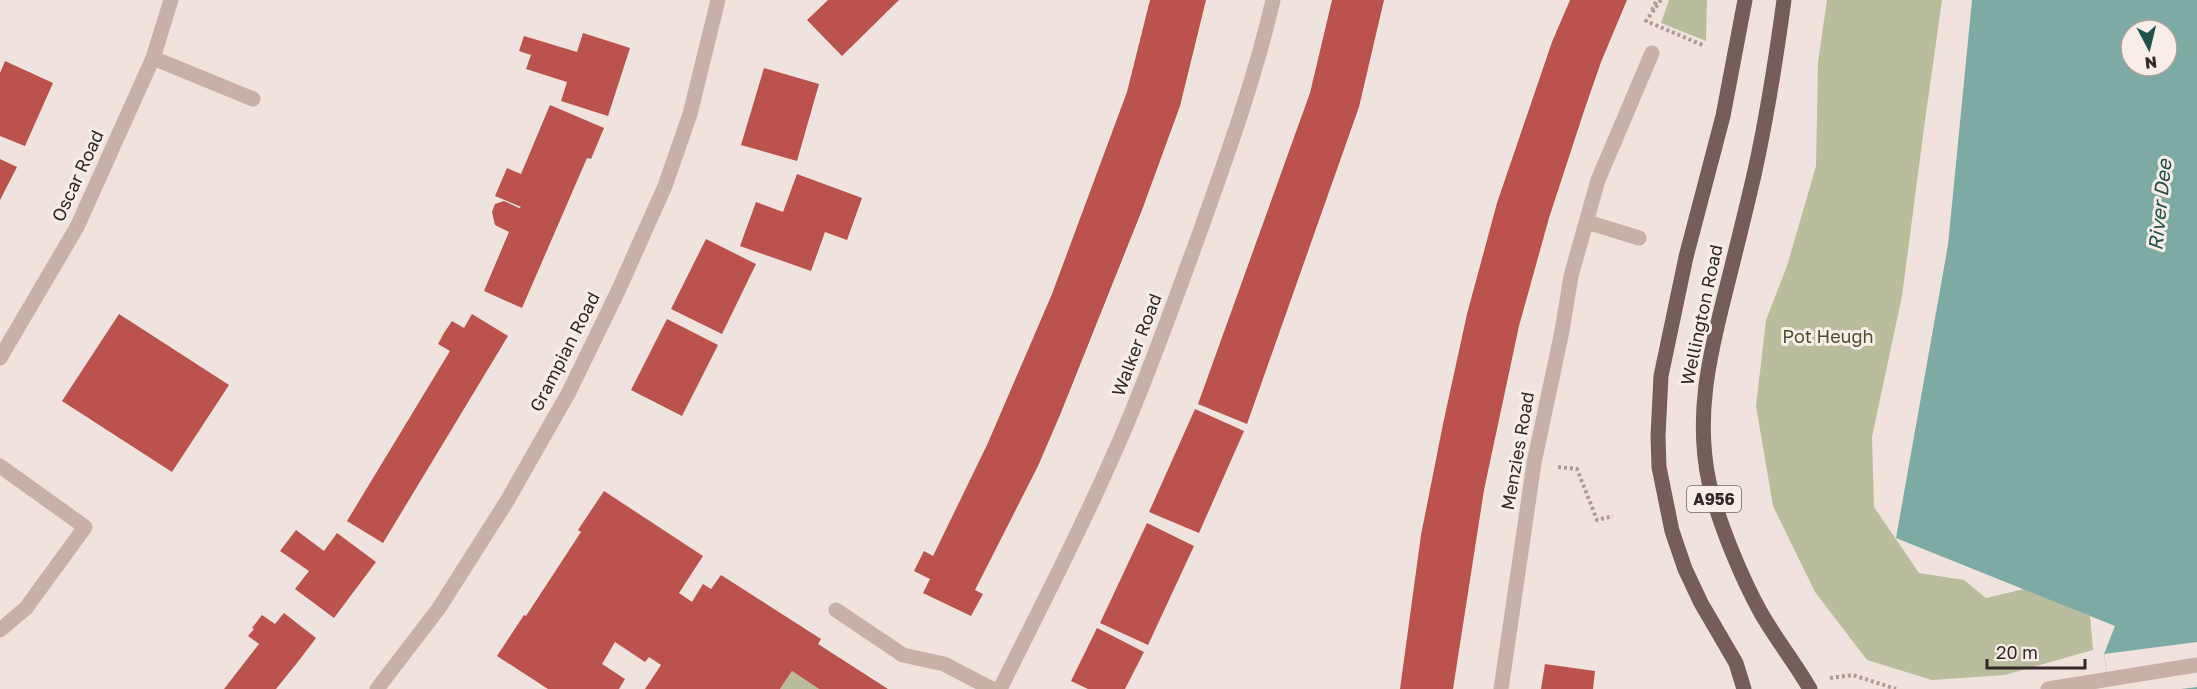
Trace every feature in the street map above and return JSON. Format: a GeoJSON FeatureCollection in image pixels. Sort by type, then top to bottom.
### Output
{"type":"FeatureCollection","features":[{"type":"Feature","properties":{"kind":"main road","name":"Wellington Road"},"geometry":{"type":"LineString","coordinates":[[1744,689],[1736,663],[1701,603],[1685,569],[1672,531],[1659,467],[1658,436],[1661,376],[1686,258],[1723,116],[1745,0]]}},
{"type":"Feature","properties":{"kind":"main road","name":"Wellington Road"},"geometry":{"type":"LineString","coordinates":[[1784,0],[1772,89],[1754,174],[1708,362],[1703,429],[1709,483],[1717,511],[1735,556],[1761,613],[1808,685]]}},
{"type":"Feature","properties":{"kind":"street","name":"Oscar Road"},"geometry":{"type":"LineString","coordinates":[[0,358],[77,227],[153,58],[171,0]]}},
{"type":"Feature","properties":{"kind":"street","name":"Grampian Road"},"geometry":{"type":"LineString","coordinates":[[377,689],[439,608],[507,501],[569,392],[665,186],[690,114],[718,0]]}},
{"type":"Feature","properties":{"kind":"street","name":"Walker Road"},"geometry":{"type":"LineString","coordinates":[[1000,689],[1061,568],[1115,450],[1163,335],[1232,142],[1253,76],[1273,0]]}},
{"type":"Feature","properties":{"kind":"street","name":"Menzies Road"},"geometry":{"type":"LineString","coordinates":[[1501,689],[1534,463],[1571,276],[1598,180],[1652,53]]}},
{"type":"Feature","properties":{"kind":"street"},"geometry":{"type":"LineString","coordinates":[[153,58],[253,99]]}},
{"type":"Feature","properties":{"kind":"street"},"geometry":{"type":"LineString","coordinates":[[1587,222],[1639,238]]}},
{"type":"Feature","properties":{"kind":"street"},"geometry":{"type":"LineString","coordinates":[[0,466],[85,527],[26,608],[0,630]]}},
{"type":"Feature","properties":{"kind":"street"},"geometry":{"type":"LineString","coordinates":[[836,610],[903,656],[944,664],[992,689]]}},
{"type":"Feature","properties":{"kind":"street"},"geometry":{"type":"LineString","coordinates":[[2048,689],[2197,665]]}},
{"type":"Feature","properties":{"kind":"path"},"geometry":{"type":"LineString","coordinates":[[1652,53],[1647,21],[1659,0]]}},
{"type":"Feature","properties":{"kind":"path"},"geometry":{"type":"LineString","coordinates":[[1647,21],[1705,46]]}},
{"type":"Feature","properties":{"kind":"path"},"geometry":{"type":"LineString","coordinates":[[1577,469],[1597,520],[1612,516]]}},
{"type":"Feature","properties":{"kind":"path"},"geometry":{"type":"LineString","coordinates":[[1808,685],[1853,675],[1896,689]]}},
{"type":"Feature","properties":{"kind":"green space"},"geometry":{"type":"Polygon","coordinates":[[[1669,0],[1707,0],[1706,41],[1661,23],[1669,0]]]}},
{"type":"Feature","properties":{"kind":"green space","name":"Pot Heugh"},"geometry":{"type":"Polygon","coordinates":[[[1827,0],[1942,0],[1902,296],[1872,437],[1874,507],[1919,573],[1964,580],[1986,598],[2024,589],[2090,616],[2093,650],[2005,675],[1932,680],[1867,660],[1815,592],[1773,506],[1756,406],[1766,320],[1787,266],[1816,166],[1818,62],[1827,0]]]}},
{"type":"Feature","properties":{"kind":"green space"},"geometry":{"type":"Polygon","coordinates":[[[792,671],[819,689],[780,689],[792,671]]]}},
{"type":"Feature","properties":{"kind":"water","name":"River Dee"},"geometry":{"type":"Polygon","coordinates":[[[1972,0],[2197,0],[2197,689],[2109,689],[2104,654],[2115,626],[1896,538],[1948,245],[1972,0]]]}},
{"type":"Feature","properties":{"kind":"pier"},"geometry":{"type":"Polygon","coordinates":[[[2197,642],[2197,687],[2109,689],[2104,654],[2197,642]]]}},
{"type":"Feature","properties":{"kind":"building"},"geometry":{"type":"Polygon","coordinates":[[[828,0],[899,0],[842,56],[807,20],[828,0]]]}},
{"type":"Feature","properties":{"kind":"building"},"geometry":{"type":"Polygon","coordinates":[[[1150,0],[1206,0],[1180,106],[1142,210],[1060,415],[1038,466],[975,590],[983,594],[971,616],[923,593],[930,579],[914,571],[924,551],[933,556],[987,445],[1052,294],[1127,92],[1150,0]]]}},
{"type":"Feature","properties":{"kind":"building"},"geometry":{"type":"Polygon","coordinates":[[[1332,0],[1384,0],[1359,107],[1247,424],[1198,404],[1310,93],[1332,0]]]}},
{"type":"Feature","properties":{"kind":"building"},"geometry":{"type":"Polygon","coordinates":[[[1570,0],[1627,0],[1601,62],[1584,111],[1549,218],[1519,326],[1484,490],[1453,689],[1400,689],[1421,535],[1467,314],[1497,203],[1552,42],[1570,0]]]}},
{"type":"Feature","properties":{"kind":"building"},"geometry":{"type":"Polygon","coordinates":[[[583,33],[630,48],[608,116],[561,101],[567,82],[526,69],[531,55],[519,51],[524,36],[577,52],[583,33]]]}},
{"type":"Feature","properties":{"kind":"building"},"geometry":{"type":"Polygon","coordinates":[[[5,61],[53,83],[25,146],[0,136],[0,73],[5,61]]]}},
{"type":"Feature","properties":{"kind":"building"},"geometry":{"type":"Polygon","coordinates":[[[764,68],[819,84],[797,161],[741,145],[764,68]]]}},
{"type":"Feature","properties":{"kind":"building"},"geometry":{"type":"Polygon","coordinates":[[[550,105],[604,128],[591,159],[587,158],[522,308],[484,291],[509,232],[495,225],[492,212],[495,204],[504,201],[521,207],[495,196],[507,168],[521,174],[550,105]]]}},
{"type":"Feature","properties":{"kind":"building"},"geometry":{"type":"Polygon","coordinates":[[[0,159],[17,167],[0,200],[0,159]]]}},
{"type":"Feature","properties":{"kind":"building"},"geometry":{"type":"Polygon","coordinates":[[[797,174],[862,198],[847,240],[825,232],[811,271],[740,246],[756,202],[783,212],[797,174]]]}},
{"type":"Feature","properties":{"kind":"building"},"geometry":{"type":"Polygon","coordinates":[[[706,239],[756,264],[722,334],[671,309],[706,239]]]}},
{"type":"Feature","properties":{"kind":"building"},"geometry":{"type":"Polygon","coordinates":[[[119,314],[229,385],[172,472],[62,401],[119,314]]]}},
{"type":"Feature","properties":{"kind":"building"},"geometry":{"type":"Polygon","coordinates":[[[472,314],[508,336],[383,543],[347,521],[450,351],[438,344],[444,333],[452,321],[464,328],[472,314]]]}},
{"type":"Feature","properties":{"kind":"building"},"geometry":{"type":"Polygon","coordinates":[[[667,319],[718,345],[682,416],[631,390],[667,319]]]}},
{"type":"Feature","properties":{"kind":"building"},"geometry":{"type":"Polygon","coordinates":[[[1195,409],[1244,431],[1199,533],[1149,512],[1195,409]]]}},
{"type":"Feature","properties":{"kind":"building"},"geometry":{"type":"Polygon","coordinates":[[[604,491],[703,556],[679,593],[692,602],[703,584],[711,589],[721,575],[821,639],[818,644],[888,689],[819,689],[792,671],[780,689],[645,689],[661,665],[649,657],[645,662],[615,642],[602,664],[625,679],[619,689],[548,689],[497,656],[581,532],[578,530],[604,491]]]}},
{"type":"Feature","properties":{"kind":"building"},"geometry":{"type":"Polygon","coordinates":[[[1147,523],[1194,546],[1148,645],[1100,623],[1147,523]]]}},
{"type":"Feature","properties":{"kind":"building"},"geometry":{"type":"Polygon","coordinates":[[[296,530],[324,551],[337,533],[376,562],[334,618],[295,589],[309,571],[280,551],[296,530]]]}},
{"type":"Feature","properties":{"kind":"building"},"geometry":{"type":"Polygon","coordinates":[[[284,613],[316,638],[297,663],[276,689],[224,689],[259,644],[248,636],[262,615],[275,624],[284,613]]]}},
{"type":"Feature","properties":{"kind":"building"},"geometry":{"type":"Polygon","coordinates":[[[1097,628],[1144,652],[1125,689],[1088,689],[1071,681],[1097,628]]]}},
{"type":"Feature","properties":{"kind":"building"},"geometry":{"type":"Polygon","coordinates":[[[1545,664],[1595,671],[1593,689],[1541,689],[1545,664]]]}}]}
